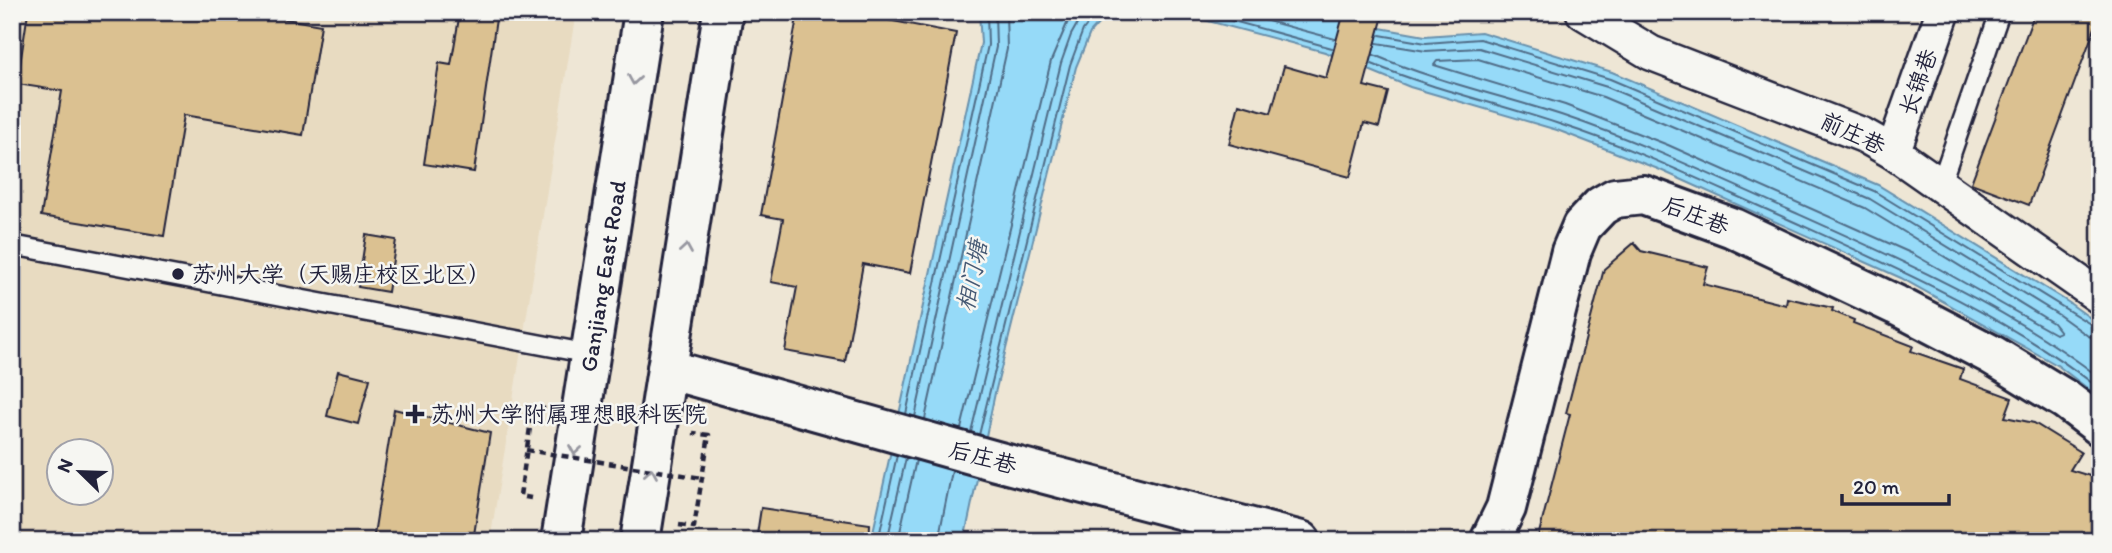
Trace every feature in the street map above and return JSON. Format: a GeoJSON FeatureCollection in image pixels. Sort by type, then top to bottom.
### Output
{"type":"FeatureCollection","features":[{"type":"Feature","properties":{"kind":"street","name":"Ganjiang East Road"},"geometry":{"type":"LineString","coordinates":[[561,541],[644,12]]}},
{"type":"Feature","properties":{"kind":"street"},"geometry":{"type":"LineString","coordinates":[[640,541],[723,12]]}},
{"type":"Feature","properties":{"kind":"street","name":"前庄巷"},"geometry":{"type":"LineString","coordinates":[[1583,12],[1651,53],[1837,123],[1893,152],[2100,297]]}},
{"type":"Feature","properties":{"kind":"street","name":"长锦巷"},"geometry":{"type":"LineString","coordinates":[[1893,152],[1943,12]]}},
{"type":"Feature","properties":{"kind":"street","name":"后庄巷"},"geometry":{"type":"LineString","coordinates":[[1490,541],[1506,508],[1571,252],[1582,226],[1601,206],[1615,198],[1643,195],[1733,228],[1992,355],[2066,400],[2100,426]]}},
{"type":"Feature","properties":{"kind":"street","name":"后庄巷"},"geometry":{"type":"LineString","coordinates":[[667,369],[996,461],[1301,541]]}},
{"type":"Feature","properties":{"kind":"lane"},"geometry":{"type":"LineString","coordinates":[[1940,186],[2000,12]]}},
{"type":"Feature","properties":{"kind":"lane"},"geometry":{"type":"LineString","coordinates":[[12,245],[590,354]]}},
{"type":"Feature","properties":{"kind":"path"},"geometry":{"type":"LineString","coordinates":[[520,496],[533,407]]}},
{"type":"Feature","properties":{"kind":"path"},"geometry":{"type":"LineString","coordinates":[[694,527],[709,435]]}},
{"type":"Feature","properties":{"kind":"path"},"geometry":{"type":"LineString","coordinates":[[527,450],[702,478]]}},
{"type":"Feature","properties":{"kind":"shaded area","name":"苏州大学（天赐庄校区北区）"},"geometry":{"type":"Polygon","coordinates":[[[12,12],[576,12],[490,541],[12,541],[12,12]]]}},
{"type":"Feature","properties":{"kind":"water","name":"相门塘"},"geometry":{"type":"Polygon","coordinates":[[[979,12],[1109,12],[1090,33],[1076,67],[995,393],[964,541],[871,541],[981,43],[979,12]]]}},
{"type":"Feature","properties":{"kind":"water"},"geometry":{"type":"Polygon","coordinates":[[[1174,12],[1347,12],[1380,28],[1425,36],[1481,32],[1612,72],[1878,185],[2068,302],[2100,325],[2100,398],[2057,365],[1901,278],[1658,169],[1557,130],[1410,87],[1325,52],[1174,12]]]}},
{"type":"Feature","properties":{"kind":"building"},"geometry":{"type":"Polygon","coordinates":[[[28,12],[245,12],[321,25],[303,135],[184,115],[164,236],[41,216],[62,91],[17,84],[28,12]]]}},
{"type":"Feature","properties":{"kind":"building"},"geometry":{"type":"Polygon","coordinates":[[[460,12],[497,12],[474,172],[424,164],[439,63],[451,65],[460,12]]]}},
{"type":"Feature","properties":{"kind":"building"},"geometry":{"type":"Polygon","coordinates":[[[798,12],[846,12],[956,33],[910,273],[863,264],[845,362],[785,351],[797,287],[771,282],[783,219],[761,215],[798,12]]]}},
{"type":"Feature","properties":{"kind":"building"},"geometry":{"type":"Polygon","coordinates":[[[1344,12],[1384,12],[1364,86],[1388,92],[1379,127],[1364,123],[1350,177],[1229,144],[1239,104],[1271,113],[1284,66],[1326,78],[1344,12]]]}},
{"type":"Feature","properties":{"kind":"building"},"geometry":{"type":"Polygon","coordinates":[[[2035,12],[2100,14],[2029,205],[1971,183],[2035,12]]]}},
{"type":"Feature","properties":{"kind":"building"},"geometry":{"type":"Polygon","coordinates":[[[366,235],[396,240],[388,292],[358,287],[366,235]]]}},
{"type":"Feature","properties":{"kind":"building"},"geometry":{"type":"Polygon","coordinates":[[[1634,243],[1641,251],[1708,267],[1703,284],[1786,305],[1787,298],[1833,308],[1832,311],[1854,320],[1853,323],[1913,346],[1911,351],[1963,369],[1960,379],[2012,398],[2005,417],[2034,423],[2081,452],[2070,470],[2100,479],[2100,541],[1537,541],[1570,414],[1566,413],[1604,269],[1634,243]]]}},
{"type":"Feature","properties":{"kind":"building"},"geometry":{"type":"Polygon","coordinates":[[[338,371],[370,379],[358,424],[327,416],[338,371]]]}},
{"type":"Feature","properties":{"kind":"building"},"geometry":{"type":"Polygon","coordinates":[[[394,409],[490,433],[473,541],[373,541],[394,409]]]}},
{"type":"Feature","properties":{"kind":"building"},"geometry":{"type":"Polygon","coordinates":[[[761,508],[870,524],[869,541],[756,541],[761,508]]]}},
{"type":"Feature","properties":{"kind":"place","name":"苏州大学（天赐庄校区北区）"},"geometry":{"type":"Point","coordinates":[178,274]}},
{"type":"Feature","properties":{"kind":"place","name":"苏州大学附属理想眼科医院"},"geometry":{"type":"Point","coordinates":[415,414]}}]}
